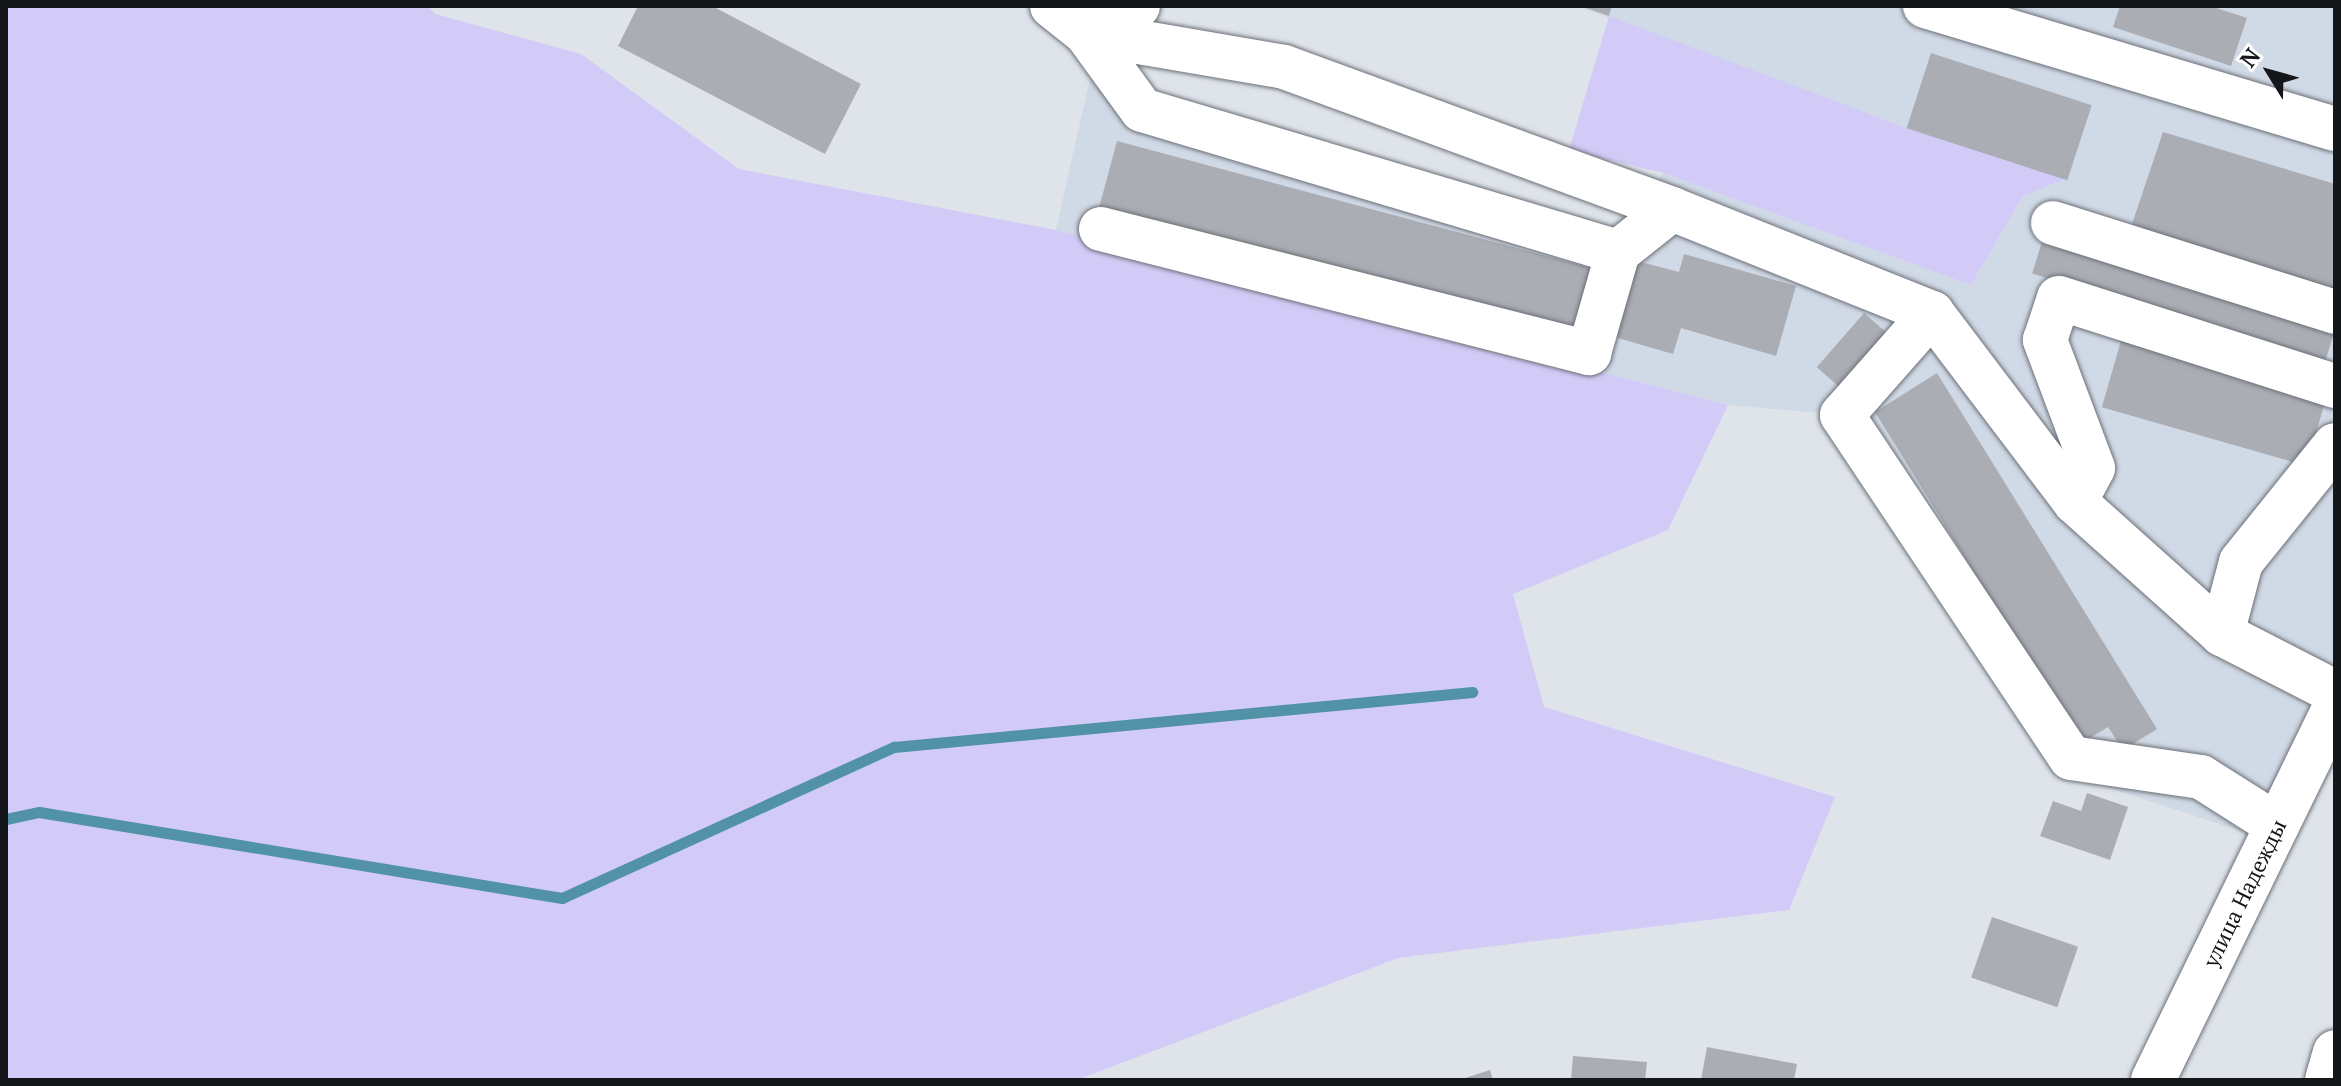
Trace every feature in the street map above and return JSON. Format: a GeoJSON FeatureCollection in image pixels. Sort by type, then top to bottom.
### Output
{"type":"FeatureCollection","features":[{"type":"Feature","properties":{"kind":"street"},"geometry":{"type":"LineString","coordinates":[[1052,6],[1086,33],[1142,110],[1618,252]]}},
{"type":"Feature","properties":{"kind":"street"},"geometry":{"type":"LineString","coordinates":[[1086,33],[1138,6]]}},
{"type":"Feature","properties":{"kind":"street"},"geometry":{"type":"LineString","coordinates":[[1925,6],[2335,129]]}},
{"type":"Feature","properties":{"kind":"street"},"geometry":{"type":"LineString","coordinates":[[1086,33],[1284,67],[1672,209],[1932,313],[2075,502],[2222,634],[2335,692]]}},
{"type":"Feature","properties":{"kind":"street"},"geometry":{"type":"LineString","coordinates":[[1101,229],[1589,353],[1618,252],[1672,209]]}},
{"type":"Feature","properties":{"kind":"street"},"geometry":{"type":"LineString","coordinates":[[2053,223],[2335,312]]}},
{"type":"Feature","properties":{"kind":"street"},"geometry":{"type":"LineString","coordinates":[[2075,502],[2093,468],[2045,340],[2059,298],[2335,386]]}},
{"type":"Feature","properties":{"kind":"street"},"geometry":{"type":"LineString","coordinates":[[1932,313],[1842,415],[2071,758],[2201,777],[2277,825]]}},
{"type":"Feature","properties":{"kind":"street"},"geometry":{"type":"LineString","coordinates":[[2222,634],[2241,562],[2335,445]]}},
{"type":"Feature","properties":{"kind":"street","name":"улица Надежды"},"geometry":{"type":"LineString","coordinates":[[2153,1080],[2335,707]]}},
{"type":"Feature","properties":{"kind":"street"},"geometry":{"type":"LineString","coordinates":[[2327,1080],[2335,1052]]}},
{"type":"Feature","properties":{"kind":"shaded area"},"geometry":{"type":"Polygon","coordinates":[[[6,6],[427,6],[435,14],[581,54],[739,169],[1056,230],[1728,405],[1668,530],[1513,594],[1544,707],[1835,797],[1789,910],[1398,958],[1077,1080],[6,1080],[6,6]]]}},
{"type":"Feature","properties":{"kind":"shaded area"},"geometry":{"type":"Polygon","coordinates":[[[1577,6],[2335,6],[2335,673],[2253,835],[2061,772],[1820,413],[1728,405],[1056,230],[1091,74],[1615,239],[1663,173],[1971,285],[2023,196],[2067,179],[1907,128],[1577,6]]]}},
{"type":"Feature","properties":{"kind":"shaded area"},"geometry":{"type":"Polygon","coordinates":[[[1609,16],[1907,128],[2069,178],[2023,196],[1971,285],[1663,173],[1569,150],[1609,16]]]}},
{"type":"Feature","properties":{"kind":"building"},"geometry":{"type":"Polygon","coordinates":[[[638,6],[712,6],[861,84],[825,154],[618,46],[638,6]]]}},
{"type":"Feature","properties":{"kind":"building"},"geometry":{"type":"Polygon","coordinates":[[[1580,6],[1612,6],[1609,16],[1580,6]]]}},
{"type":"Feature","properties":{"kind":"building"},"geometry":{"type":"Polygon","coordinates":[[[2120,6],[2210,6],[2247,18],[2231,66],[2113,27],[2120,6]]]}},
{"type":"Feature","properties":{"kind":"building"},"geometry":{"type":"Polygon","coordinates":[[[1931,53],[2092,105],[2067,180],[1907,128],[1931,53]]]}},
{"type":"Feature","properties":{"kind":"building"},"geometry":{"type":"Polygon","coordinates":[[[2163,132],[2335,184],[2335,293],[2129,233],[2163,132]]]}},
{"type":"Feature","properties":{"kind":"building"},"geometry":{"type":"Polygon","coordinates":[[[1117,141],[1591,268],[1573,337],[1099,210],[1117,141]]]}},
{"type":"Feature","properties":{"kind":"building"},"geometry":{"type":"Polygon","coordinates":[[[2043,238],[2335,327],[2325,363],[2032,273],[2043,238]]]}},
{"type":"Feature","properties":{"kind":"building"},"geometry":{"type":"Polygon","coordinates":[[[1684,254],[1796,286],[1776,356],[1681,328],[1673,354],[1611,336],[1633,260],[1679,272],[1684,254]]]}},
{"type":"Feature","properties":{"kind":"building"},"geometry":{"type":"Polygon","coordinates":[[[1864,313],[1889,335],[1842,389],[1817,367],[1864,313]]]}},
{"type":"Feature","properties":{"kind":"building"},"geometry":{"type":"Polygon","coordinates":[[[2122,337],[2327,396],[2307,466],[2102,407],[2122,337]]]}},
{"type":"Feature","properties":{"kind":"building"},"geometry":{"type":"Polygon","coordinates":[[[1937,373],[2157,729],[2123,750],[2108,727],[2080,744],[1875,412],[1937,373]]]}},
{"type":"Feature","properties":{"kind":"building"},"geometry":{"type":"Polygon","coordinates":[[[2087,793],[2128,807],[2110,860],[2040,836],[2053,801],[2081,811],[2087,793]]]}},
{"type":"Feature","properties":{"kind":"building"},"geometry":{"type":"Polygon","coordinates":[[[1992,917],[2078,947],[2057,1007],[1971,978],[1992,917]]]}},
{"type":"Feature","properties":{"kind":"building"},"geometry":{"type":"Polygon","coordinates":[[[1707,1047],[1797,1064],[1794,1080],[1701,1080],[1707,1047]]]}},
{"type":"Feature","properties":{"kind":"building"},"geometry":{"type":"Polygon","coordinates":[[[1573,1056],[1647,1062],[1645,1080],[1571,1080],[1573,1056]]]}},
{"type":"Feature","properties":{"kind":"building"},"geometry":{"type":"Polygon","coordinates":[[[1490,1070],[1493,1080],[1462,1080],[1462,1079],[1490,1070]]]}},
{"type":"Feature","properties":{"kind":"waterway"},"geometry":{"type":"LineString","coordinates":[[6,819],[39,812],[562,898],[894,747],[1472,692]]}}]}
